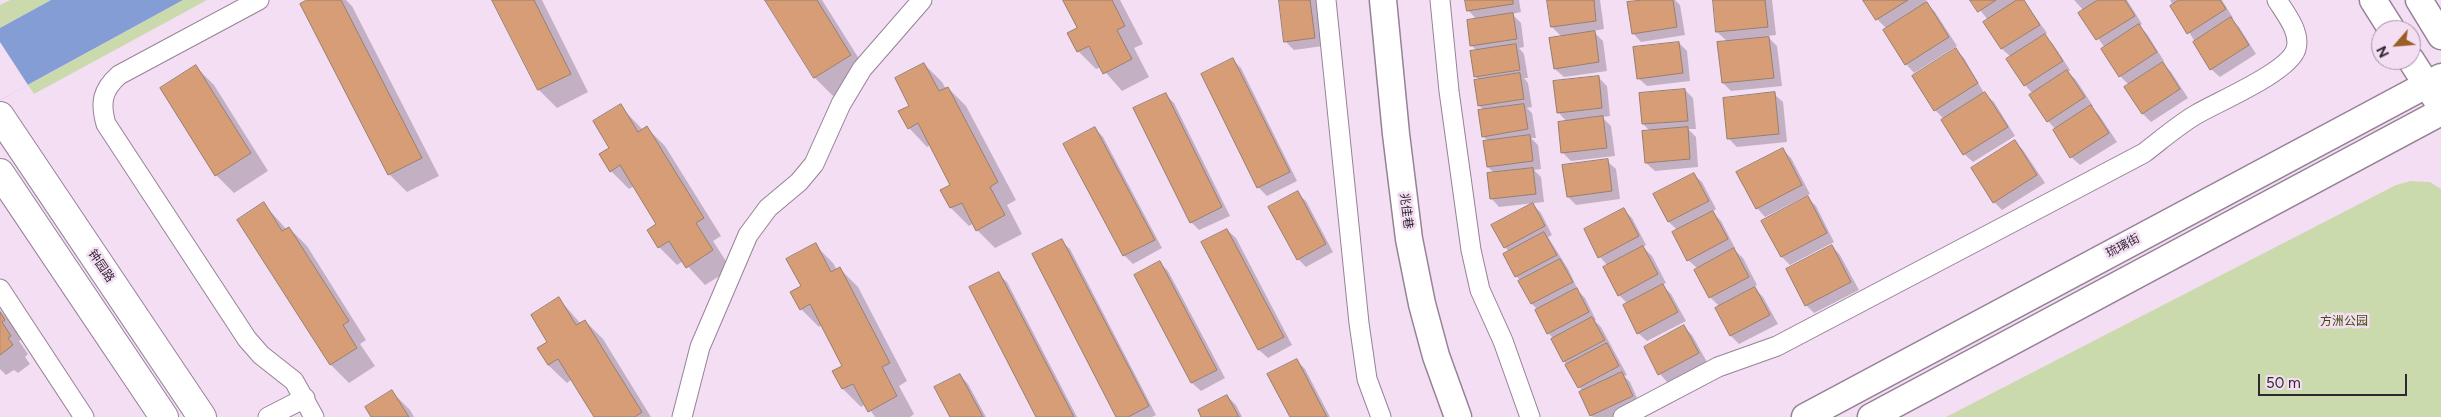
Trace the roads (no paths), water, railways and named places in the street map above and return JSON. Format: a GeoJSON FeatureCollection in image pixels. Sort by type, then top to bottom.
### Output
{"type":"FeatureCollection","features":[{"type":"Feature","properties":{"kind":"main road","name":"兆佳巷"},"geometry":{"type":"LineString","coordinates":[[1383,0],[1396,134],[1410,239],[1422,304],[1436,356],[1458,417]]}},
{"type":"Feature","properties":{"kind":"main road"},"geometry":{"type":"LineString","coordinates":[[2373,0],[2386,20]]}},
{"type":"Feature","properties":{"kind":"main road"},"geometry":{"type":"LineString","coordinates":[[2419,0],[2441,36]]}},
{"type":"Feature","properties":{"kind":"main road"},"geometry":{"type":"LineString","coordinates":[[2421,69],[2434,81],[2441,107]]}},
{"type":"Feature","properties":{"kind":"main road","name":"琉璃街"},"geometry":{"type":"LineString","coordinates":[[1805,417],[2434,81]]}},
{"type":"Feature","properties":{"kind":"main road"},"geometry":{"type":"LineString","coordinates":[[1871,417],[2441,112]]}},
{"type":"Feature","properties":{"kind":"main road","name":"钟园路"},"geometry":{"type":"LineString","coordinates":[[0,116],[202,417]]}},
{"type":"Feature","properties":{"kind":"main road"},"geometry":{"type":"LineString","coordinates":[[0,173],[164,417]]}},
{"type":"Feature","properties":{"kind":"street"},"geometry":{"type":"LineString","coordinates":[[258,0],[119,75],[104,92],[102,110],[106,124],[246,339],[261,355],[294,381],[314,417]]}},
{"type":"Feature","properties":{"kind":"street"},"geometry":{"type":"LineString","coordinates":[[682,417],[700,347],[748,235],[768,208],[799,182],[814,164],[841,104],[862,68],[922,0]]}},
{"type":"Feature","properties":{"kind":"street"},"geometry":{"type":"LineString","coordinates":[[1326,0],[1359,323],[1367,379],[1381,417]]}},
{"type":"Feature","properties":{"kind":"street"},"geometry":{"type":"LineString","coordinates":[[1440,0],[1449,91],[1471,250],[1480,290],[1503,341],[1530,417]]}},
{"type":"Feature","properties":{"kind":"street"},"geometry":{"type":"LineString","coordinates":[[1623,417],[1718,367],[1777,346],[2144,153],[2195,114],[2281,68],[2296,49],[2296,37],[2290,22],[2277,0]]}},
{"type":"Feature","properties":{"kind":"street"},"geometry":{"type":"LineString","coordinates":[[0,289],[84,417]]}},
{"type":"Feature","properties":{"kind":"street"},"geometry":{"type":"LineString","coordinates":[[268,417],[305,398]]}},
{"type":"Feature","properties":{"kind":"water"},"geometry":{"type":"Polygon","coordinates":[[[51,0],[183,0],[0,100],[0,28],[51,0]]]}},
{"type":"Feature","properties":{"kind":"park label","name":"方洲公园"},"geometry":{"type":"Point","coordinates":[2344,321]}}]}
